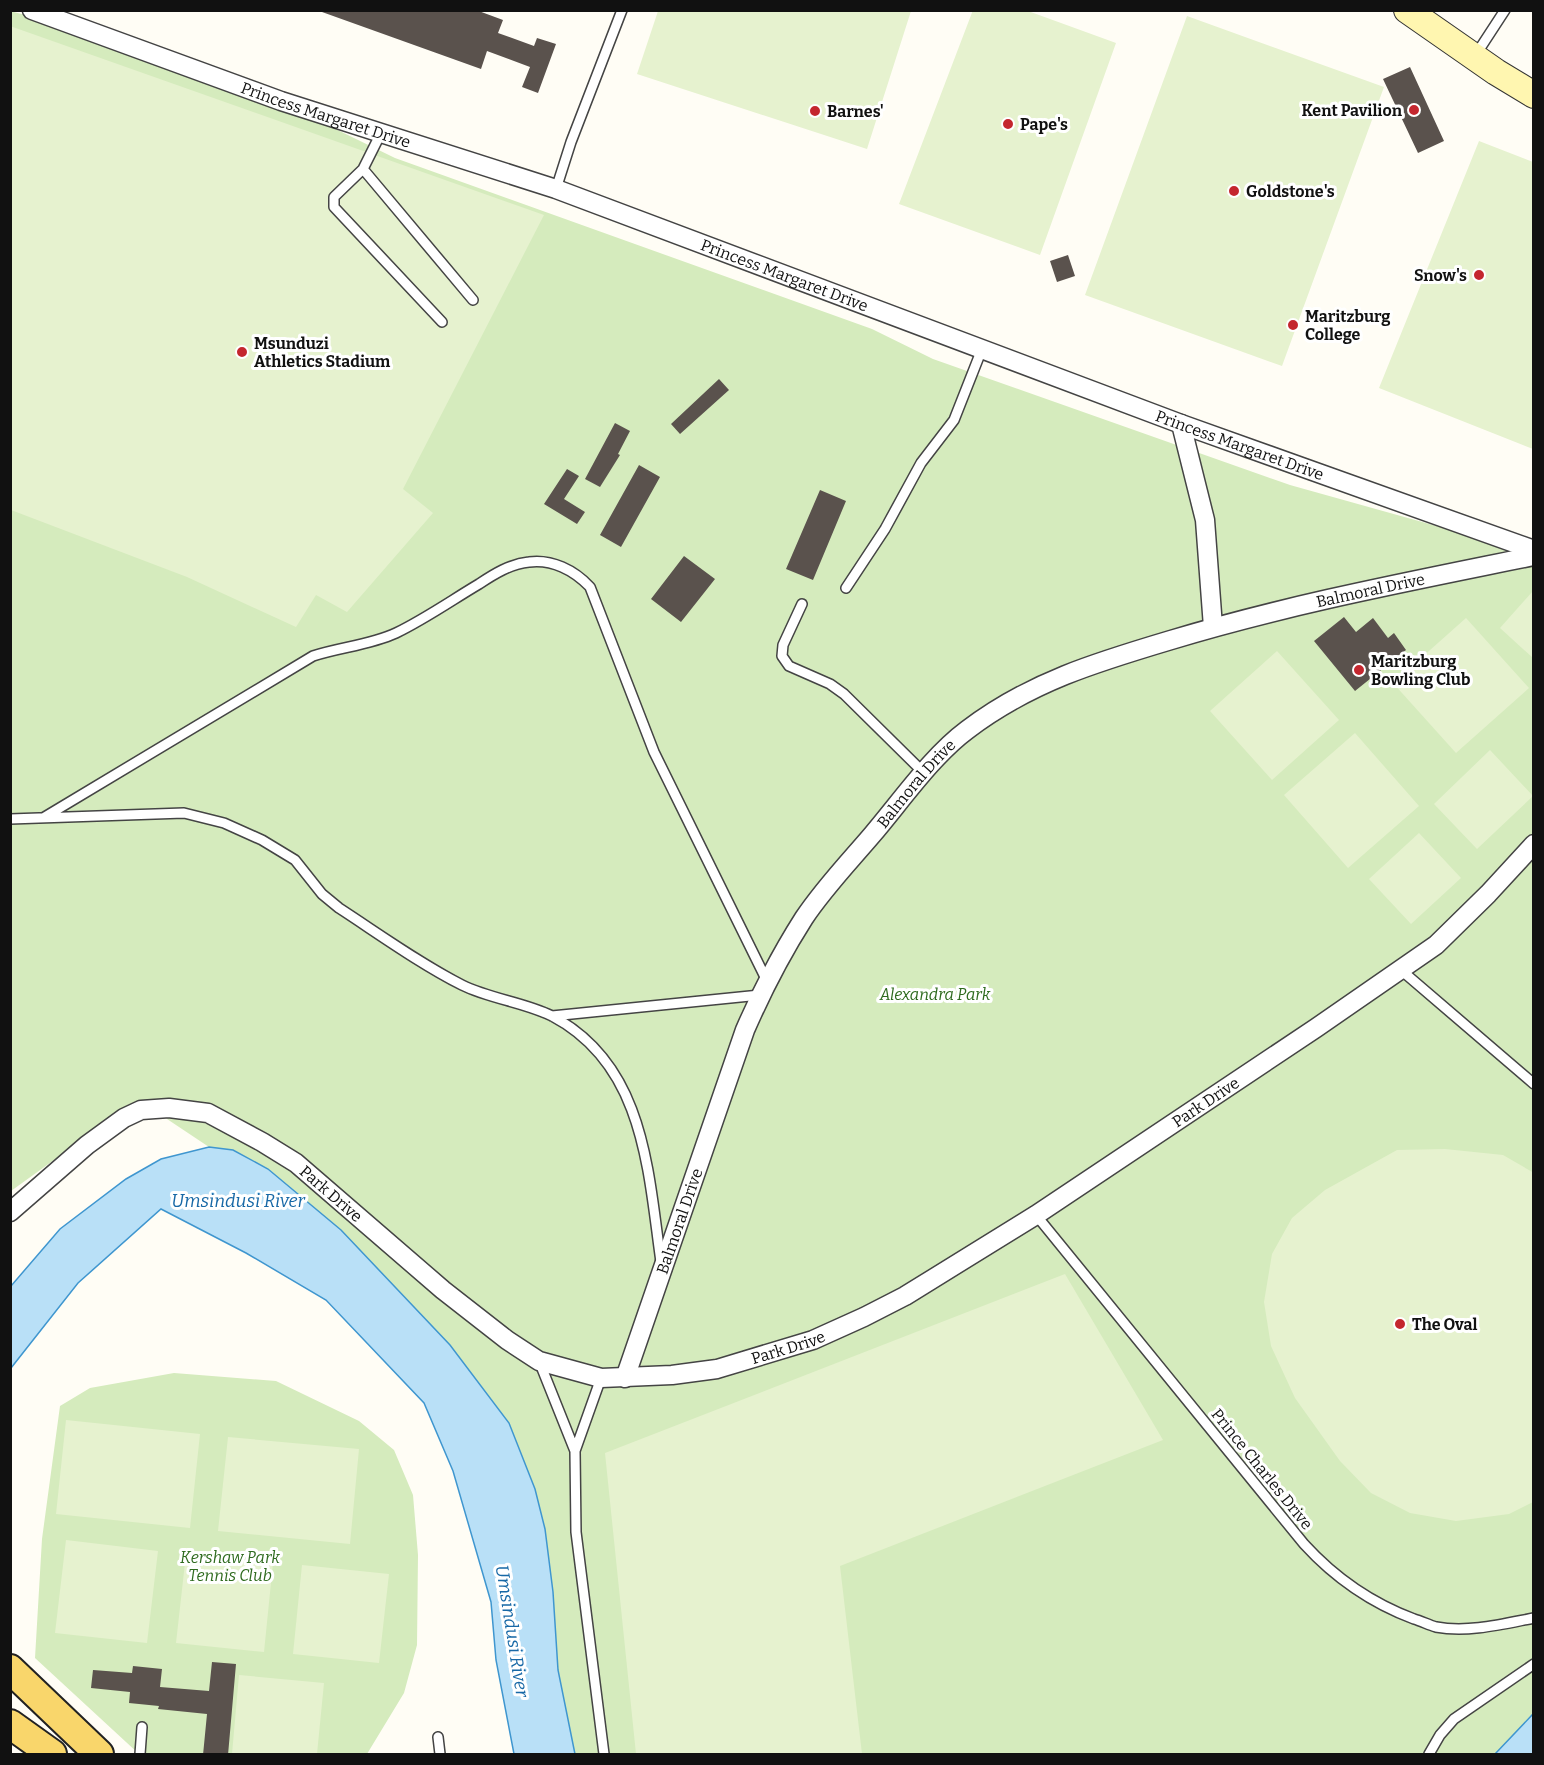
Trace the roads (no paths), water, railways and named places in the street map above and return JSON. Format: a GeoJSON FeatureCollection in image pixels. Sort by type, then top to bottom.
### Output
{"type":"FeatureCollection","features":[{"type":"Feature","properties":{"kind":"main road"},"geometry":{"type":"LineString","coordinates":[[10,1669],[99,1755]]}},
{"type":"Feature","properties":{"kind":"main road"},"geometry":{"type":"LineString","coordinates":[[33,1689],[74,1747],[76,1755]]}},
{"type":"Feature","properties":{"kind":"main road"},"geometry":{"type":"LineString","coordinates":[[10,1725],[52,1755]]}},
{"type":"Feature","properties":{"kind":"street","name":"Princess Margaret Drive"},"geometry":{"type":"LineString","coordinates":[[32,10],[281,101],[556,189],[1181,424],[1533,550]]}},
{"type":"Feature","properties":{"kind":"street"},"geometry":{"type":"LineString","coordinates":[[1407,10],[1533,95]]}},
{"type":"Feature","properties":{"kind":"street"},"geometry":{"type":"LineString","coordinates":[[1181,424],[1205,520],[1213,627]]}},
{"type":"Feature","properties":{"kind":"street","name":"Balmoral Drive"},"geometry":{"type":"LineString","coordinates":[[625,1378],[745,1030],[763,988],[805,917],[828,886],[924,773],[965,731],[1006,703],[1042,683],[1106,659],[1213,627],[1358,592],[1533,556]]}},
{"type":"Feature","properties":{"kind":"street","name":"Park Drive"},"geometry":{"type":"LineString","coordinates":[[10,1212],[87,1145],[124,1118],[141,1110],[169,1108],[208,1113],[296,1163],[443,1290],[507,1340],[539,1361],[601,1378],[672,1375],[717,1370],[813,1340],[864,1317],[905,1296],[1035,1215],[1436,945],[1461,922],[1533,844]]}},
{"type":"Feature","properties":{"kind":"lane"},"geometry":{"type":"LineString","coordinates":[[556,189],[571,142],[622,10]]}},
{"type":"Feature","properties":{"kind":"lane"},"geometry":{"type":"LineString","coordinates":[[1475,56],[1505,10]]}},
{"type":"Feature","properties":{"kind":"lane"},"geometry":{"type":"LineString","coordinates":[[381,133],[363,169],[334,197],[334,207],[442,322]]}},
{"type":"Feature","properties":{"kind":"lane"},"geometry":{"type":"LineString","coordinates":[[363,169],[473,300]]}},
{"type":"Feature","properties":{"kind":"lane"},"geometry":{"type":"LineString","coordinates":[[846,588],[885,529],[921,463],[954,420],[982,349]]}},
{"type":"Feature","properties":{"kind":"lane"},"geometry":{"type":"LineString","coordinates":[[44,818],[313,656],[375,641],[398,632],[504,569],[529,562],[547,563],[579,575],[590,587],[654,752],[763,988],[552,1016]]}},
{"type":"Feature","properties":{"kind":"lane"},"geometry":{"type":"LineString","coordinates":[[802,604],[783,645],[782,656],[789,666],[830,684],[844,694],[924,773]]}},
{"type":"Feature","properties":{"kind":"lane"},"geometry":{"type":"LineString","coordinates":[[10,819],[184,813],[224,823],[262,840],[294,860],[322,894],[339,908],[464,986],[552,1016],[584,1039],[606,1062],[623,1089],[636,1117],[644,1143],[663,1270]]}},
{"type":"Feature","properties":{"kind":"lane"},"geometry":{"type":"LineString","coordinates":[[1401,970],[1533,1084]]}},
{"type":"Feature","properties":{"kind":"lane","name":"Prince Charles Drive"},"geometry":{"type":"LineString","coordinates":[[1035,1215],[1304,1544],[1340,1579],[1370,1600],[1436,1627],[1470,1628],[1533,1618]]}},
{"type":"Feature","properties":{"kind":"lane"},"geometry":{"type":"LineString","coordinates":[[539,1361],[575,1451]]}},
{"type":"Feature","properties":{"kind":"lane"},"geometry":{"type":"LineString","coordinates":[[601,1378],[575,1451],[576,1533],[604,1755]]}},
{"type":"Feature","properties":{"kind":"lane"},"geometry":{"type":"LineString","coordinates":[[1429,1755],[1440,1735],[1454,1719],[1533,1664]]}},
{"type":"Feature","properties":{"kind":"lane"},"geometry":{"type":"LineString","coordinates":[[140,1755],[142,1727]]}},
{"type":"Feature","properties":{"kind":"lane"},"geometry":{"type":"LineString","coordinates":[[438,1737],[440,1755]]}},
{"type":"Feature","properties":{"kind":"water","name":"Umsindusi River"},"geometry":{"type":"Polygon","coordinates":[[[209,1147],[233,1150],[268,1169],[341,1230],[450,1345],[509,1423],[535,1489],[545,1529],[553,1592],[558,1670],[575,1754],[514,1754],[496,1660],[491,1602],[453,1471],[424,1403],[326,1300],[246,1253],[161,1209],[78,1283],[11,1368],[11,1286],[60,1229],[126,1179],[161,1159],[209,1147]]]}},
{"type":"Feature","properties":{"kind":"water"},"geometry":{"type":"Polygon","coordinates":[[[1533,1714],[1533,1754],[1495,1754],[1533,1714]]]}},
{"type":"Feature","properties":{"kind":"place","name":"Kent Pavilion"},"geometry":{"type":"Point","coordinates":[1414,110]}},
{"type":"Feature","properties":{"kind":"place","name":"Barnes'"},"geometry":{"type":"Point","coordinates":[815,111]}},
{"type":"Feature","properties":{"kind":"place","name":"Pape's"},"geometry":{"type":"Point","coordinates":[1008,124]}},
{"type":"Feature","properties":{"kind":"place","name":"Goldstone's"},"geometry":{"type":"Point","coordinates":[1234,191]}},
{"type":"Feature","properties":{"kind":"place","name":"Snow's"},"geometry":{"type":"Point","coordinates":[1479,275]}},
{"type":"Feature","properties":{"kind":"place","name":"Maritzburg College"},"geometry":{"type":"Point","coordinates":[1293,325]}},
{"type":"Feature","properties":{"kind":"place","name":"Msunduzi Athletics Stadium"},"geometry":{"type":"Point","coordinates":[242,352]}},
{"type":"Feature","properties":{"kind":"place","name":"Maritzburg Bowling Club"},"geometry":{"type":"Point","coordinates":[1359,670]}},
{"type":"Feature","properties":{"kind":"place","name":"The Oval"},"geometry":{"type":"Point","coordinates":[1400,1324]}},
{"type":"Feature","properties":{"kind":"park label","name":"Alexandra Park"},"geometry":{"type":"Point","coordinates":[935,994]}},
{"type":"Feature","properties":{"kind":"park label","name":"Kershaw Park Tennis Club"},"geometry":{"type":"Point","coordinates":[230,1566]}}]}
